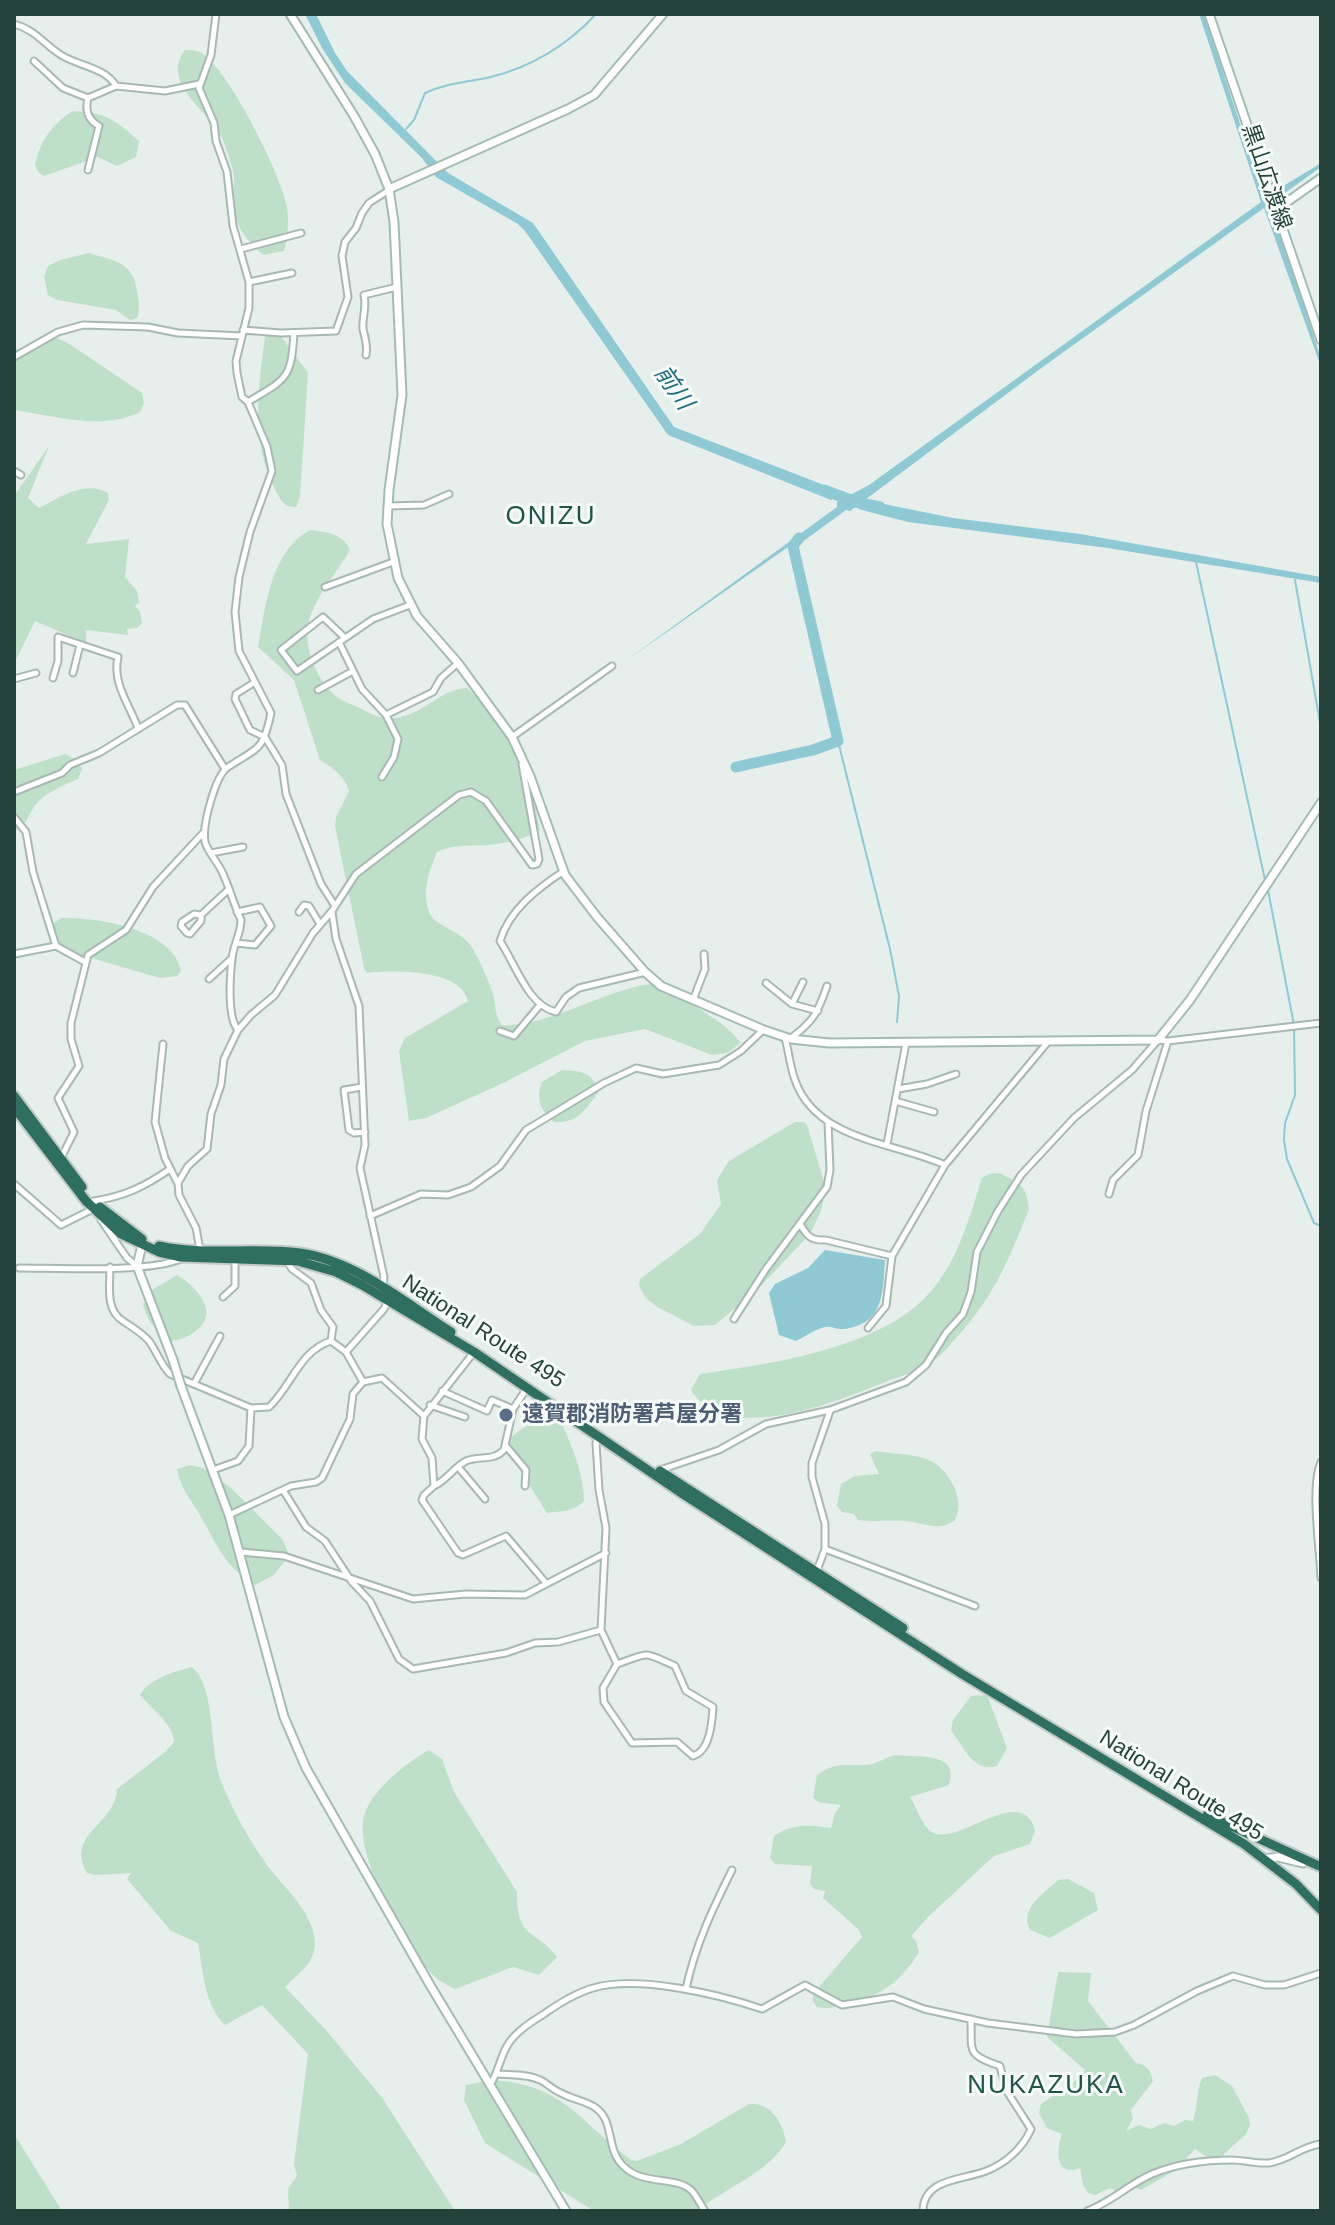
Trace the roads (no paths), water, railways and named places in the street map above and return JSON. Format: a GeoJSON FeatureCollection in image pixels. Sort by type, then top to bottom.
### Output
{"type":"FeatureCollection","features":[{"type":"Feature","properties":{"kind":"highway","name":"National Route 495"},"geometry":{"type":"LineString","coordinates":[[14,1096],[59,1161]]}},
{"type":"Feature","properties":{"kind":"highway","name":"National Route 495"},"geometry":{"type":"LineString","coordinates":[[14,1107],[121,1234],[142,1245],[183,1258],[302,1253],[329,1260],[383,1288],[999,1690],[1014,1704]]}},
{"type":"Feature","properties":{"kind":"highway","name":"National Route 495"},"geometry":{"type":"LineString","coordinates":[[94,1205],[141,1238],[168,1248],[235,1260],[286,1260],[317,1265],[336,1272],[389,1302],[474,1352],[798,1569],[1265,1859],[1321,1910]]}},
{"type":"Feature","properties":{"kind":"highway"},"geometry":{"type":"LineString","coordinates":[[1181,1807],[1201,1812],[1320,1867]]}},
{"type":"Feature","properties":{"kind":"highway"},"geometry":{"type":"LineString","coordinates":[[1296,1884],[1287,1865],[1298,1861]]}},
{"type":"Feature","properties":{"kind":"street"},"geometry":{"type":"LineString","coordinates":[[216,14],[211,55],[199,84],[203,102],[214,123],[216,141],[227,172],[233,226],[249,282],[249,308],[236,361],[237,373],[242,397],[248,402],[267,447],[272,471],[250,532],[239,577],[235,612],[239,651],[271,713],[265,737],[256,752],[225,769],[215,790],[204,832],[206,843],[223,872],[241,928],[232,958],[232,1015],[238,1030]]}},
{"type":"Feature","properties":{"kind":"street"},"geometry":{"type":"LineString","coordinates":[[290,14],[354,116],[375,154],[389,189],[402,395],[387,524],[393,562],[417,616],[458,663],[512,737],[564,871],[575,891],[646,972],[661,986],[764,1030],[788,1038],[829,1043],[1168,1041],[1321,1023]]}},
{"type":"Feature","properties":{"kind":"street"},"geometry":{"type":"LineString","coordinates":[[14,357],[58,332],[83,325],[148,327],[178,333],[336,331],[348,289],[342,256],[345,242],[369,203],[389,189],[428,170],[594,95],[663,14]]}},
{"type":"Feature","properties":{"kind":"street","name":"黒山広渡線"},"geometry":{"type":"LineString","coordinates":[[1209,14],[1321,340]]}},
{"type":"Feature","properties":{"kind":"street"},"geometry":{"type":"LineString","coordinates":[[14,24],[29,28],[65,58],[99,71],[116,86]]}},
{"type":"Feature","properties":{"kind":"street"},"geometry":{"type":"LineString","coordinates":[[34,61],[63,88],[88,98],[116,86],[165,91],[199,84]]}},
{"type":"Feature","properties":{"kind":"street"},"geometry":{"type":"LineString","coordinates":[[88,98],[86,109],[99,126],[88,170]]}},
{"type":"Feature","properties":{"kind":"street"},"geometry":{"type":"LineString","coordinates":[[1277,209],[1321,178]]}},
{"type":"Feature","properties":{"kind":"street"},"geometry":{"type":"LineString","coordinates":[[241,249],[301,233]]}},
{"type":"Feature","properties":{"kind":"street"},"geometry":{"type":"LineString","coordinates":[[249,282],[292,273]]}},
{"type":"Feature","properties":{"kind":"street"},"geometry":{"type":"LineString","coordinates":[[366,355],[368,348],[363,329],[367,310],[364,295],[397,287]]}},
{"type":"Feature","properties":{"kind":"street"},"geometry":{"type":"LineString","coordinates":[[248,402],[285,376],[293,361],[294,333]]}},
{"type":"Feature","properties":{"kind":"street"},"geometry":{"type":"LineString","coordinates":[[14,471],[21,475]]}},
{"type":"Feature","properties":{"kind":"street"},"geometry":{"type":"LineString","coordinates":[[388,506],[424,505],[449,494]]}},
{"type":"Feature","properties":{"kind":"street"},"geometry":{"type":"LineString","coordinates":[[325,587],[393,562]]}},
{"type":"Feature","properties":{"kind":"street"},"geometry":{"type":"LineString","coordinates":[[382,777],[394,757],[398,739],[386,715],[370,700],[353,671],[341,640],[323,617],[281,650],[297,671],[341,640],[373,619],[410,605]]}},
{"type":"Feature","properties":{"kind":"street"},"geometry":{"type":"LineString","coordinates":[[53,678],[58,661],[58,637],[118,657],[115,670],[121,692],[138,728]]}},
{"type":"Feature","properties":{"kind":"street"},"geometry":{"type":"LineString","coordinates":[[73,673],[80,645]]}},
{"type":"Feature","properties":{"kind":"street"},"geometry":{"type":"LineString","coordinates":[[386,715],[433,692],[441,678],[458,663]]}},
{"type":"Feature","properties":{"kind":"street"},"geometry":{"type":"LineString","coordinates":[[512,737],[612,666]]}},
{"type":"Feature","properties":{"kind":"street"},"geometry":{"type":"LineString","coordinates":[[318,690],[353,671]]}},
{"type":"Feature","properties":{"kind":"street"},"geometry":{"type":"LineString","coordinates":[[14,679],[36,673]]}},
{"type":"Feature","properties":{"kind":"street"},"geometry":{"type":"LineString","coordinates":[[255,682],[236,694],[235,699],[250,730],[265,737],[282,765],[286,794],[334,909],[336,939],[359,1006],[365,1132],[360,1168],[384,1277],[383,1288],[389,1302],[346,1352]]}},
{"type":"Feature","properties":{"kind":"street"},"geometry":{"type":"LineString","coordinates":[[14,792],[62,773],[70,765],[99,753],[177,705],[185,705],[225,769]]}},
{"type":"Feature","properties":{"kind":"street"},"geometry":{"type":"LineString","coordinates":[[178,1183],[188,1166],[207,1149],[211,1114],[221,1085],[224,1059],[238,1030],[275,995],[356,874],[465,793],[478,795],[486,801],[532,865],[537,864],[539,859],[521,755]]}},
{"type":"Feature","properties":{"kind":"street"},"geometry":{"type":"LineString","coordinates":[[659,1470],[719,1450],[766,1424],[830,1410],[906,1382],[926,1365],[946,1333],[963,1314],[971,1292],[977,1252],[1021,1175],[1074,1118],[1132,1070],[1158,1040],[1190,1000],[1321,803]]}},
{"type":"Feature","properties":{"kind":"street"},"geometry":{"type":"LineString","coordinates":[[14,817],[26,832],[33,872],[56,946]]}},
{"type":"Feature","properties":{"kind":"street"},"geometry":{"type":"LineString","coordinates":[[59,1161],[74,1132],[58,1098],[79,1066],[71,1039],[71,1023],[85,962],[94,949],[126,930],[153,887],[204,832]]}},
{"type":"Feature","properties":{"kind":"street"},"geometry":{"type":"LineString","coordinates":[[211,853],[243,847]]}},
{"type":"Feature","properties":{"kind":"street"},"geometry":{"type":"LineString","coordinates":[[564,871],[511,916],[500,941],[516,964],[517,974],[540,1005],[556,1012],[566,997],[579,988],[646,972]]}},
{"type":"Feature","properties":{"kind":"street"},"geometry":{"type":"LineString","coordinates":[[201,915],[229,889]]}},
{"type":"Feature","properties":{"kind":"street"},"geometry":{"type":"LineString","coordinates":[[299,912],[304,905],[309,906],[320,924]]}},
{"type":"Feature","properties":{"kind":"street"},"geometry":{"type":"LineString","coordinates":[[236,943],[255,945],[271,926],[260,907],[237,912]]}},
{"type":"Feature","properties":{"kind":"street"},"geometry":{"type":"LineString","coordinates":[[14,954],[56,946],[85,962]]}},
{"type":"Feature","properties":{"kind":"street"},"geometry":{"type":"LineString","coordinates":[[693,1000],[705,969],[704,954]]}},
{"type":"Feature","properties":{"kind":"street"},"geometry":{"type":"LineString","coordinates":[[209,979],[232,958]]}},
{"type":"Feature","properties":{"kind":"street"},"geometry":{"type":"LineString","coordinates":[[792,1004],[803,982]]}},
{"type":"Feature","properties":{"kind":"street"},"geometry":{"type":"LineString","coordinates":[[766,983],[792,1004],[818,1011]]}},
{"type":"Feature","properties":{"kind":"street"},"geometry":{"type":"LineString","coordinates":[[788,1038],[809,1025],[827,986]]}},
{"type":"Feature","properties":{"kind":"street"},"geometry":{"type":"LineString","coordinates":[[500,1031],[514,1036],[540,1005]]}},
{"type":"Feature","properties":{"kind":"street"},"geometry":{"type":"LineString","coordinates":[[370,1216],[421,1194],[448,1195],[471,1187],[500,1166],[526,1130],[604,1083],[636,1068],[663,1074],[719,1065],[741,1051],[764,1030]]}},
{"type":"Feature","properties":{"kind":"street"},"geometry":{"type":"LineString","coordinates":[[788,1038],[795,1081],[812,1110],[857,1137],[887,1144],[945,1165]]}},
{"type":"Feature","properties":{"kind":"street"},"geometry":{"type":"LineString","coordinates":[[1109,1194],[1113,1180],[1138,1155],[1146,1111],[1168,1041]]}},
{"type":"Feature","properties":{"kind":"street"},"geometry":{"type":"LineString","coordinates":[[887,1144],[906,1042]]}},
{"type":"Feature","properties":{"kind":"street"},"geometry":{"type":"LineString","coordinates":[[868,1328],[886,1306],[892,1256],[945,1165],[1047,1043]]}},
{"type":"Feature","properties":{"kind":"street"},"geometry":{"type":"LineString","coordinates":[[163,1044],[155,1122],[170,1169],[178,1183],[179,1195],[195,1223],[200,1256]]}},
{"type":"Feature","properties":{"kind":"street"},"geometry":{"type":"LineString","coordinates":[[898,1089],[927,1084],[956,1074]]}},
{"type":"Feature","properties":{"kind":"street"},"geometry":{"type":"LineString","coordinates":[[362,1087],[344,1090],[349,1130],[365,1132]]}},
{"type":"Feature","properties":{"kind":"street"},"geometry":{"type":"LineString","coordinates":[[895,1101],[934,1112]]}},
{"type":"Feature","properties":{"kind":"street"},"geometry":{"type":"LineString","coordinates":[[734,1319],[766,1269],[827,1187],[830,1170],[828,1122]]}},
{"type":"Feature","properties":{"kind":"street"},"geometry":{"type":"LineString","coordinates":[[14,1184],[61,1225],[83,1216],[94,1205],[146,1185],[170,1169]]}},
{"type":"Feature","properties":{"kind":"street"},"geometry":{"type":"LineString","coordinates":[[94,1205],[127,1258],[137,1266],[173,1360],[229,1515],[284,1717],[306,1768],[566,2211]]}},
{"type":"Feature","properties":{"kind":"street"},"geometry":{"type":"LineString","coordinates":[[800,1224],[815,1241],[826,1240],[892,1256]]}},
{"type":"Feature","properties":{"kind":"street"},"geometry":{"type":"LineString","coordinates":[[137,1266],[142,1245]]}},
{"type":"Feature","properties":{"kind":"street"},"geometry":{"type":"LineString","coordinates":[[19,1268],[137,1266],[171,1263],[183,1258]]}},
{"type":"Feature","properties":{"kind":"street"},"geometry":{"type":"LineString","coordinates":[[223,1297],[235,1286],[235,1260]]}},
{"type":"Feature","properties":{"kind":"street"},"geometry":{"type":"LineString","coordinates":[[286,1260],[292,1269],[311,1283],[321,1310],[333,1327],[331,1341]]}},
{"type":"Feature","properties":{"kind":"street"},"geometry":{"type":"LineString","coordinates":[[110,1267],[110,1304],[115,1315],[145,1337],[159,1354],[164,1368],[170,1374],[251,1408],[269,1407],[296,1369],[323,1343],[331,1341]]}},
{"type":"Feature","properties":{"kind":"street"},"geometry":{"type":"LineString","coordinates":[[194,1384],[220,1336]]}},
{"type":"Feature","properties":{"kind":"street"},"geometry":{"type":"LineString","coordinates":[[331,1341],[346,1352],[363,1382]]}},
{"type":"Feature","properties":{"kind":"street"},"geometry":{"type":"LineString","coordinates":[[434,1486],[432,1458],[422,1439],[424,1416],[474,1352]]}},
{"type":"Feature","properties":{"kind":"street"},"geometry":{"type":"LineString","coordinates":[[229,1515],[283,1490],[316,1482],[324,1475],[350,1419],[351,1398],[363,1382],[382,1378],[424,1416]]}},
{"type":"Feature","properties":{"kind":"street"},"geometry":{"type":"LineString","coordinates":[[527,1388],[513,1409],[506,1446],[496,1457],[465,1461],[422,1500],[458,1553],[463,1555],[506,1536],[546,1583]]}},
{"type":"Feature","properties":{"kind":"street"},"geometry":{"type":"LineString","coordinates":[[442,1391],[487,1411],[492,1400],[513,1409]]}},
{"type":"Feature","properties":{"kind":"street"},"geometry":{"type":"LineString","coordinates":[[430,1405],[465,1417]]}},
{"type":"Feature","properties":{"kind":"street"},"geometry":{"type":"LineString","coordinates":[[213,1470],[238,1461],[249,1446],[251,1408]]}},
{"type":"Feature","properties":{"kind":"street"},"geometry":{"type":"LineString","coordinates":[[816,1573],[825,1549],[825,1524],[812,1477],[812,1463],[830,1410]]}},
{"type":"Feature","properties":{"kind":"street"},"geometry":{"type":"LineString","coordinates":[[599,1436],[596,1443],[599,1490],[606,1528],[601,1630],[617,1664]]}},
{"type":"Feature","properties":{"kind":"street"},"geometry":{"type":"LineString","coordinates":[[506,1446],[526,1470],[525,1486]]}},
{"type":"Feature","properties":{"kind":"street"},"geometry":{"type":"LineString","coordinates":[[1321,1462],[1317,1471],[1321,1578]]}},
{"type":"Feature","properties":{"kind":"street"},"geometry":{"type":"LineString","coordinates":[[459,1468],[485,1499]]}},
{"type":"Feature","properties":{"kind":"street"},"geometry":{"type":"LineString","coordinates":[[283,1490],[306,1527],[325,1541],[348,1577],[370,1601],[399,1659],[413,1669],[506,1653],[535,1643],[558,1642],[601,1630]]}},
{"type":"Feature","properties":{"kind":"street"},"geometry":{"type":"LineString","coordinates":[[825,1549],[975,1606]]}},
{"type":"Feature","properties":{"kind":"street"},"geometry":{"type":"LineString","coordinates":[[241,1552],[284,1556],[413,1599],[466,1594],[525,1595],[606,1553]]}},
{"type":"Feature","properties":{"kind":"street"},"geometry":{"type":"LineString","coordinates":[[648,1653],[675,1666],[686,1691],[713,1707],[701,1753],[693,1756],[677,1742],[632,1743],[604,1702],[603,1688],[617,1664],[648,1653]]}},
{"type":"Feature","properties":{"kind":"street"},"geometry":{"type":"LineString","coordinates":[[1265,1859],[1278,1857],[1320,1867]]}},
{"type":"Feature","properties":{"kind":"street"},"geometry":{"type":"LineString","coordinates":[[686,1989],[693,1956],[705,1924],[732,1870]]}},
{"type":"Feature","properties":{"kind":"street"},"geometry":{"type":"LineString","coordinates":[[490,2085],[498,2074],[507,2046],[518,2032],[580,1993],[607,1985],[686,1989],[729,1997],[762,2009],[805,1985],[842,2005],[893,1997],[924,2009],[971,2019],[1076,2034],[1115,2032],[1134,2025],[1222,1978],[1233,1976],[1265,1985],[1284,1985],[1321,1973]]}},
{"type":"Feature","properties":{"kind":"street"},"geometry":{"type":"LineString","coordinates":[[923,2211],[923,2203],[932,2189],[986,2172],[1000,2164],[1022,2145],[1031,2129],[1006,2090],[1000,2066],[976,2058],[972,2051],[971,2019]]}},
{"type":"Feature","properties":{"kind":"street"},"geometry":{"type":"LineString","coordinates":[[498,2074],[540,2080],[563,2095],[592,2104],[606,2122],[618,2161],[642,2178],[685,2186],[694,2193],[705,2211]]}},
{"type":"Feature","properties":{"kind":"street"},"geometry":{"type":"LineString","coordinates":[[1087,2211],[1127,2187],[1167,2169],[1214,2161],[1267,2163],[1289,2159],[1305,2146],[1321,2144]]}},
{"type":"Feature","properties":{"kind":"water"},"geometry":{"type":"Polygon","coordinates":[[[305,14],[316,14],[347,71],[448,173],[533,223],[674,427],[842,492],[831,500],[668,435],[525,231],[436,177],[422,158],[345,83],[305,14]]]}},
{"type":"Feature","properties":{"kind":"water"},"geometry":{"type":"Polygon","coordinates":[[[1199,14],[1204,14],[1267,196],[1321,163],[1321,167],[1271,203],[1321,367],[1264,208],[850,511],[846,510],[794,548],[788,547],[627,660],[837,507],[837,502],[869,485],[1261,202],[1199,14]]]}},
{"type":"Feature","properties":{"kind":"water"},"geometry":{"type":"Polygon","coordinates":[[[869,501],[953,518],[1080,534],[1321,577],[1321,583],[1108,548],[908,522],[858,509],[869,501]]]}},
{"type":"Feature","properties":{"kind":"water"},"geometry":{"type":"Polygon","coordinates":[[[825,1250],[885,1260],[879,1305],[867,1321],[857,1326],[842,1329],[825,1327],[796,1341],[779,1335],[769,1293],[775,1284],[808,1268],[825,1250]]]}},
{"type":"Feature","properties":{"kind":"waterway"},"geometry":{"type":"LineString","coordinates":[[406,129],[414,120],[425,93],[506,73],[534,61],[573,36],[596,14]]}},
{"type":"Feature","properties":{"kind":"waterway","name":"前川"},"geometry":{"type":"LineString","coordinates":[[824,490],[880,507]]}},
{"type":"Feature","properties":{"kind":"waterway"},"geometry":{"type":"LineString","coordinates":[[736,767],[813,750],[838,741],[793,546],[799,538]]}},
{"type":"Feature","properties":{"kind":"waterway"},"geometry":{"type":"LineString","coordinates":[[1196,562],[1265,880]]}},
{"type":"Feature","properties":{"kind":"waterway"},"geometry":{"type":"LineString","coordinates":[[1295,580],[1321,728]]}},
{"type":"Feature","properties":{"kind":"waterway"},"geometry":{"type":"LineString","coordinates":[[838,741],[890,949],[899,996],[897,1022]]}},
{"type":"Feature","properties":{"kind":"waterway"},"geometry":{"type":"LineString","coordinates":[[1268,890],[1294,1025],[1295,1095],[1285,1123],[1284,1140],[1287,1159],[1314,1223],[1321,1226]]}},
{"type":"Feature","properties":{"kind":"place","name":"遠賀郡消防署芦屋分署"},"geometry":{"type":"Point","coordinates":[506,1415]}},
{"type":"Feature","properties":{"kind":"district","name":"ONIZU"},"geometry":{"type":"Point","coordinates":[551,517]}},
{"type":"Feature","properties":{"kind":"district","name":"NUKAZUKA"},"geometry":{"type":"Point","coordinates":[1046,2086]}}]}
